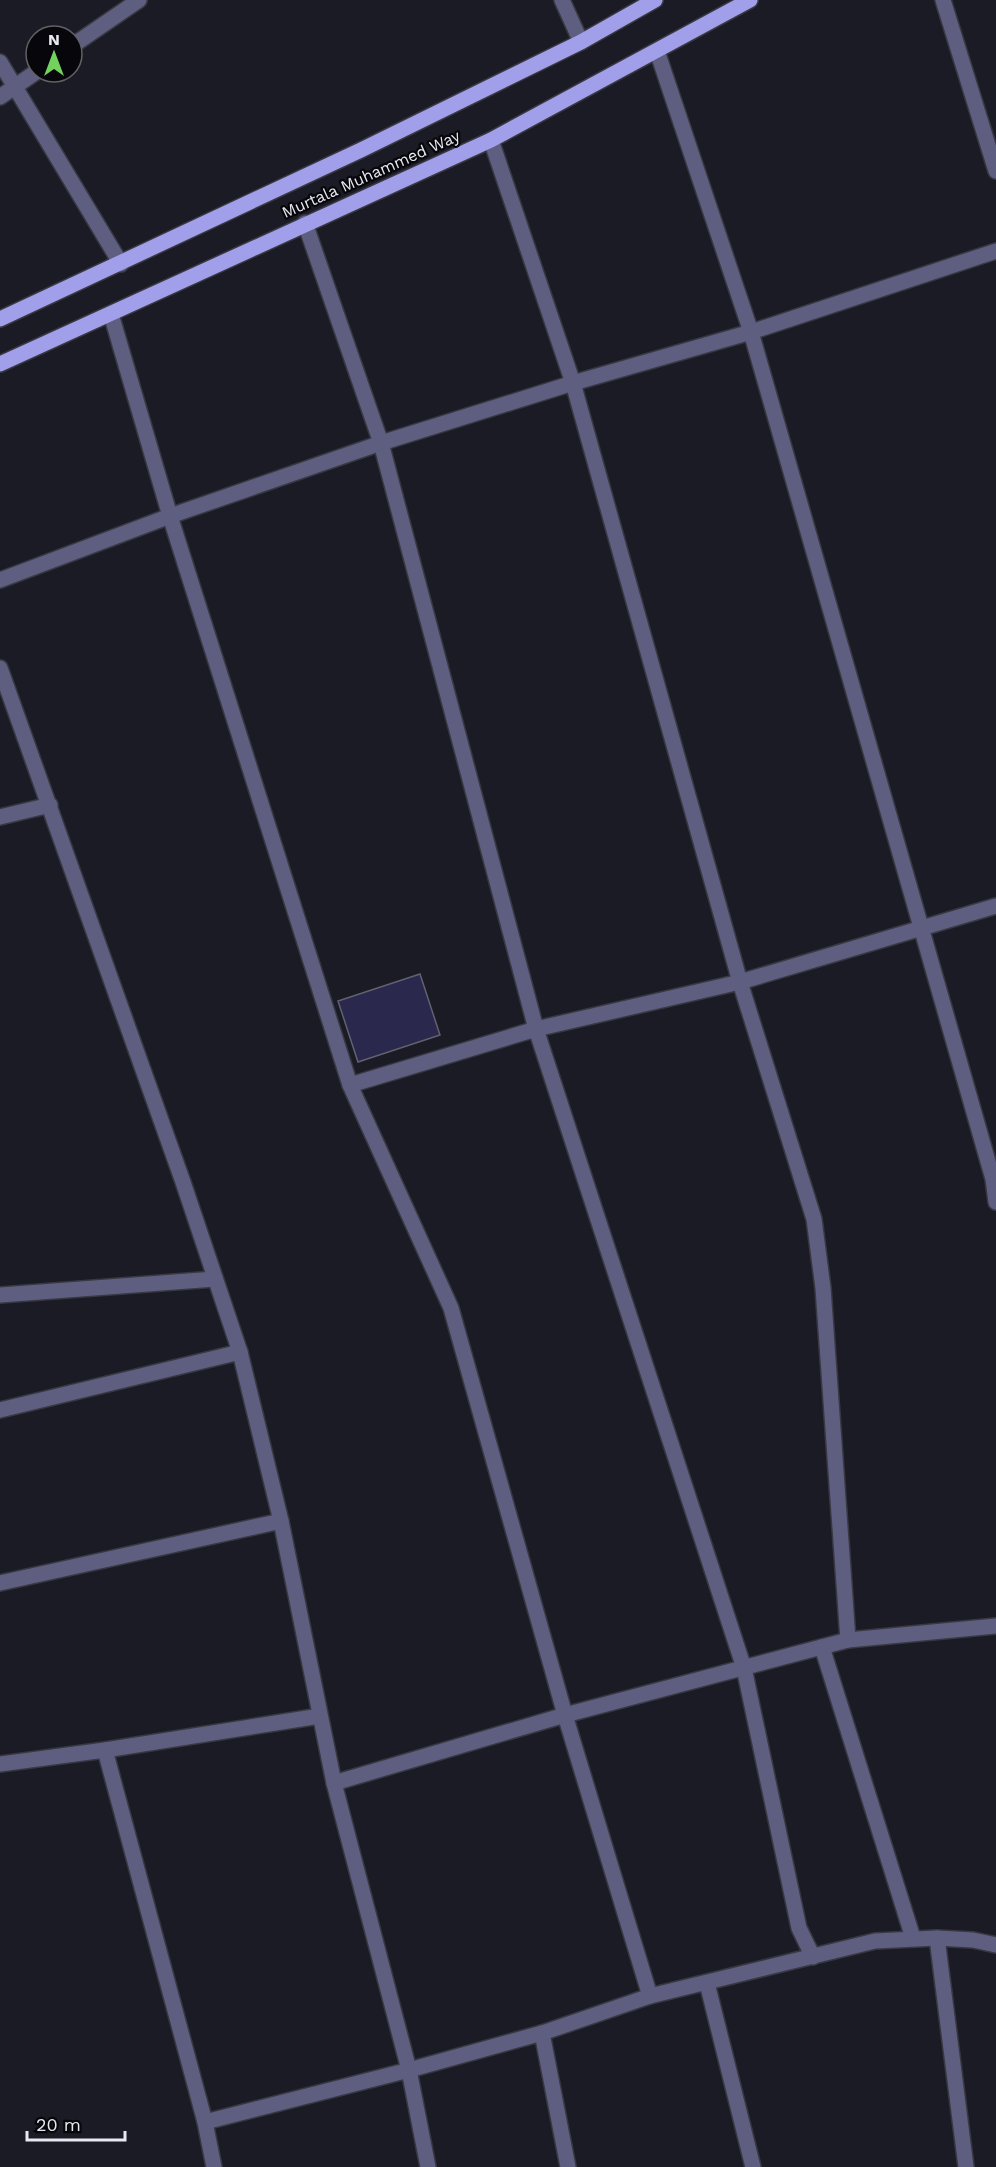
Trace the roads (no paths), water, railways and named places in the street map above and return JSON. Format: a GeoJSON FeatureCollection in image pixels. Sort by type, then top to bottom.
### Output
{"type":"FeatureCollection","features":[{"type":"Feature","properties":{"kind":"main road","name":"Murtala Muhammed Way"},"geometry":{"type":"LineString","coordinates":[[0,319],[361,150],[581,42],[655,0]]}},
{"type":"Feature","properties":{"kind":"main road","name":"Murtala Muhammed Way"},"geometry":{"type":"LineString","coordinates":[[0,364],[305,223],[492,140],[750,0]]}},
{"type":"Feature","properties":{"kind":"street"},"geometry":{"type":"LineString","coordinates":[[84,38],[139,0]]}},
{"type":"Feature","properties":{"kind":"street"},"geometry":{"type":"LineString","coordinates":[[562,0],[581,42]]}},
{"type":"Feature","properties":{"kind":"street"},"geometry":{"type":"LineString","coordinates":[[943,0],[996,171]]}},
{"type":"Feature","properties":{"kind":"street"},"geometry":{"type":"LineString","coordinates":[[657,51],[751,332],[922,926],[993,1179],[996,1202]]}},
{"type":"Feature","properties":{"kind":"street"},"geometry":{"type":"LineString","coordinates":[[0,62],[121,264]]}},
{"type":"Feature","properties":{"kind":"street"},"geometry":{"type":"LineString","coordinates":[[0,97],[24,80]]}},
{"type":"Feature","properties":{"kind":"street"},"geometry":{"type":"LineString","coordinates":[[492,140],[573,383],[740,982],[814,1219],[823,1288],[848,1640]]}},
{"type":"Feature","properties":{"kind":"street"},"geometry":{"type":"LineString","coordinates":[[305,223],[381,443],[536,1029],[744,1668],[799,1928],[813,1958]]}},
{"type":"Feature","properties":{"kind":"street"},"geometry":{"type":"LineString","coordinates":[[0,580],[170,516],[381,443],[573,383],[751,332],[996,250]]}},
{"type":"Feature","properties":{"kind":"street"},"geometry":{"type":"LineString","coordinates":[[111,314],[170,516],[350,1085],[451,1308],[565,1715],[650,1996]]}},
{"type":"Feature","properties":{"kind":"street"},"geometry":{"type":"LineString","coordinates":[[0,668],[50,805],[240,1352],[281,1521],[334,1782],[409,2070],[428,2167]]}},
{"type":"Feature","properties":{"kind":"street"},"geometry":{"type":"LineString","coordinates":[[0,817],[50,805]]}},
{"type":"Feature","properties":{"kind":"street"},"geometry":{"type":"LineString","coordinates":[[350,1085],[536,1029],[740,982],[922,926],[996,906]]}},
{"type":"Feature","properties":{"kind":"street"},"geometry":{"type":"LineString","coordinates":[[0,1295],[215,1278]]}},
{"type":"Feature","properties":{"kind":"street"},"geometry":{"type":"LineString","coordinates":[[0,1410],[240,1352]]}},
{"type":"Feature","properties":{"kind":"street"},"geometry":{"type":"LineString","coordinates":[[0,1583],[281,1521]]}},
{"type":"Feature","properties":{"kind":"street"},"geometry":{"type":"LineString","coordinates":[[334,1782],[565,1715],[848,1640],[996,1626]]}},
{"type":"Feature","properties":{"kind":"street"},"geometry":{"type":"LineString","coordinates":[[822,1647],[913,1938]]}},
{"type":"Feature","properties":{"kind":"street"},"geometry":{"type":"LineString","coordinates":[[0,1764],[320,1716]]}},
{"type":"Feature","properties":{"kind":"street"},"geometry":{"type":"LineString","coordinates":[[105,1750],[205,2122],[214,2167]]}},
{"type":"Feature","properties":{"kind":"street"},"geometry":{"type":"LineString","coordinates":[[937,1938],[966,2167]]}},
{"type":"Feature","properties":{"kind":"street"},"geometry":{"type":"LineString","coordinates":[[205,2122],[409,2070],[542,2033],[650,1996],[875,1941],[937,1938],[973,1940],[996,1945]]}},
{"type":"Feature","properties":{"kind":"street"},"geometry":{"type":"LineString","coordinates":[[707,1983],[753,2167]]}},
{"type":"Feature","properties":{"kind":"street"},"geometry":{"type":"LineString","coordinates":[[542,2033],[567,2167]]}}]}
